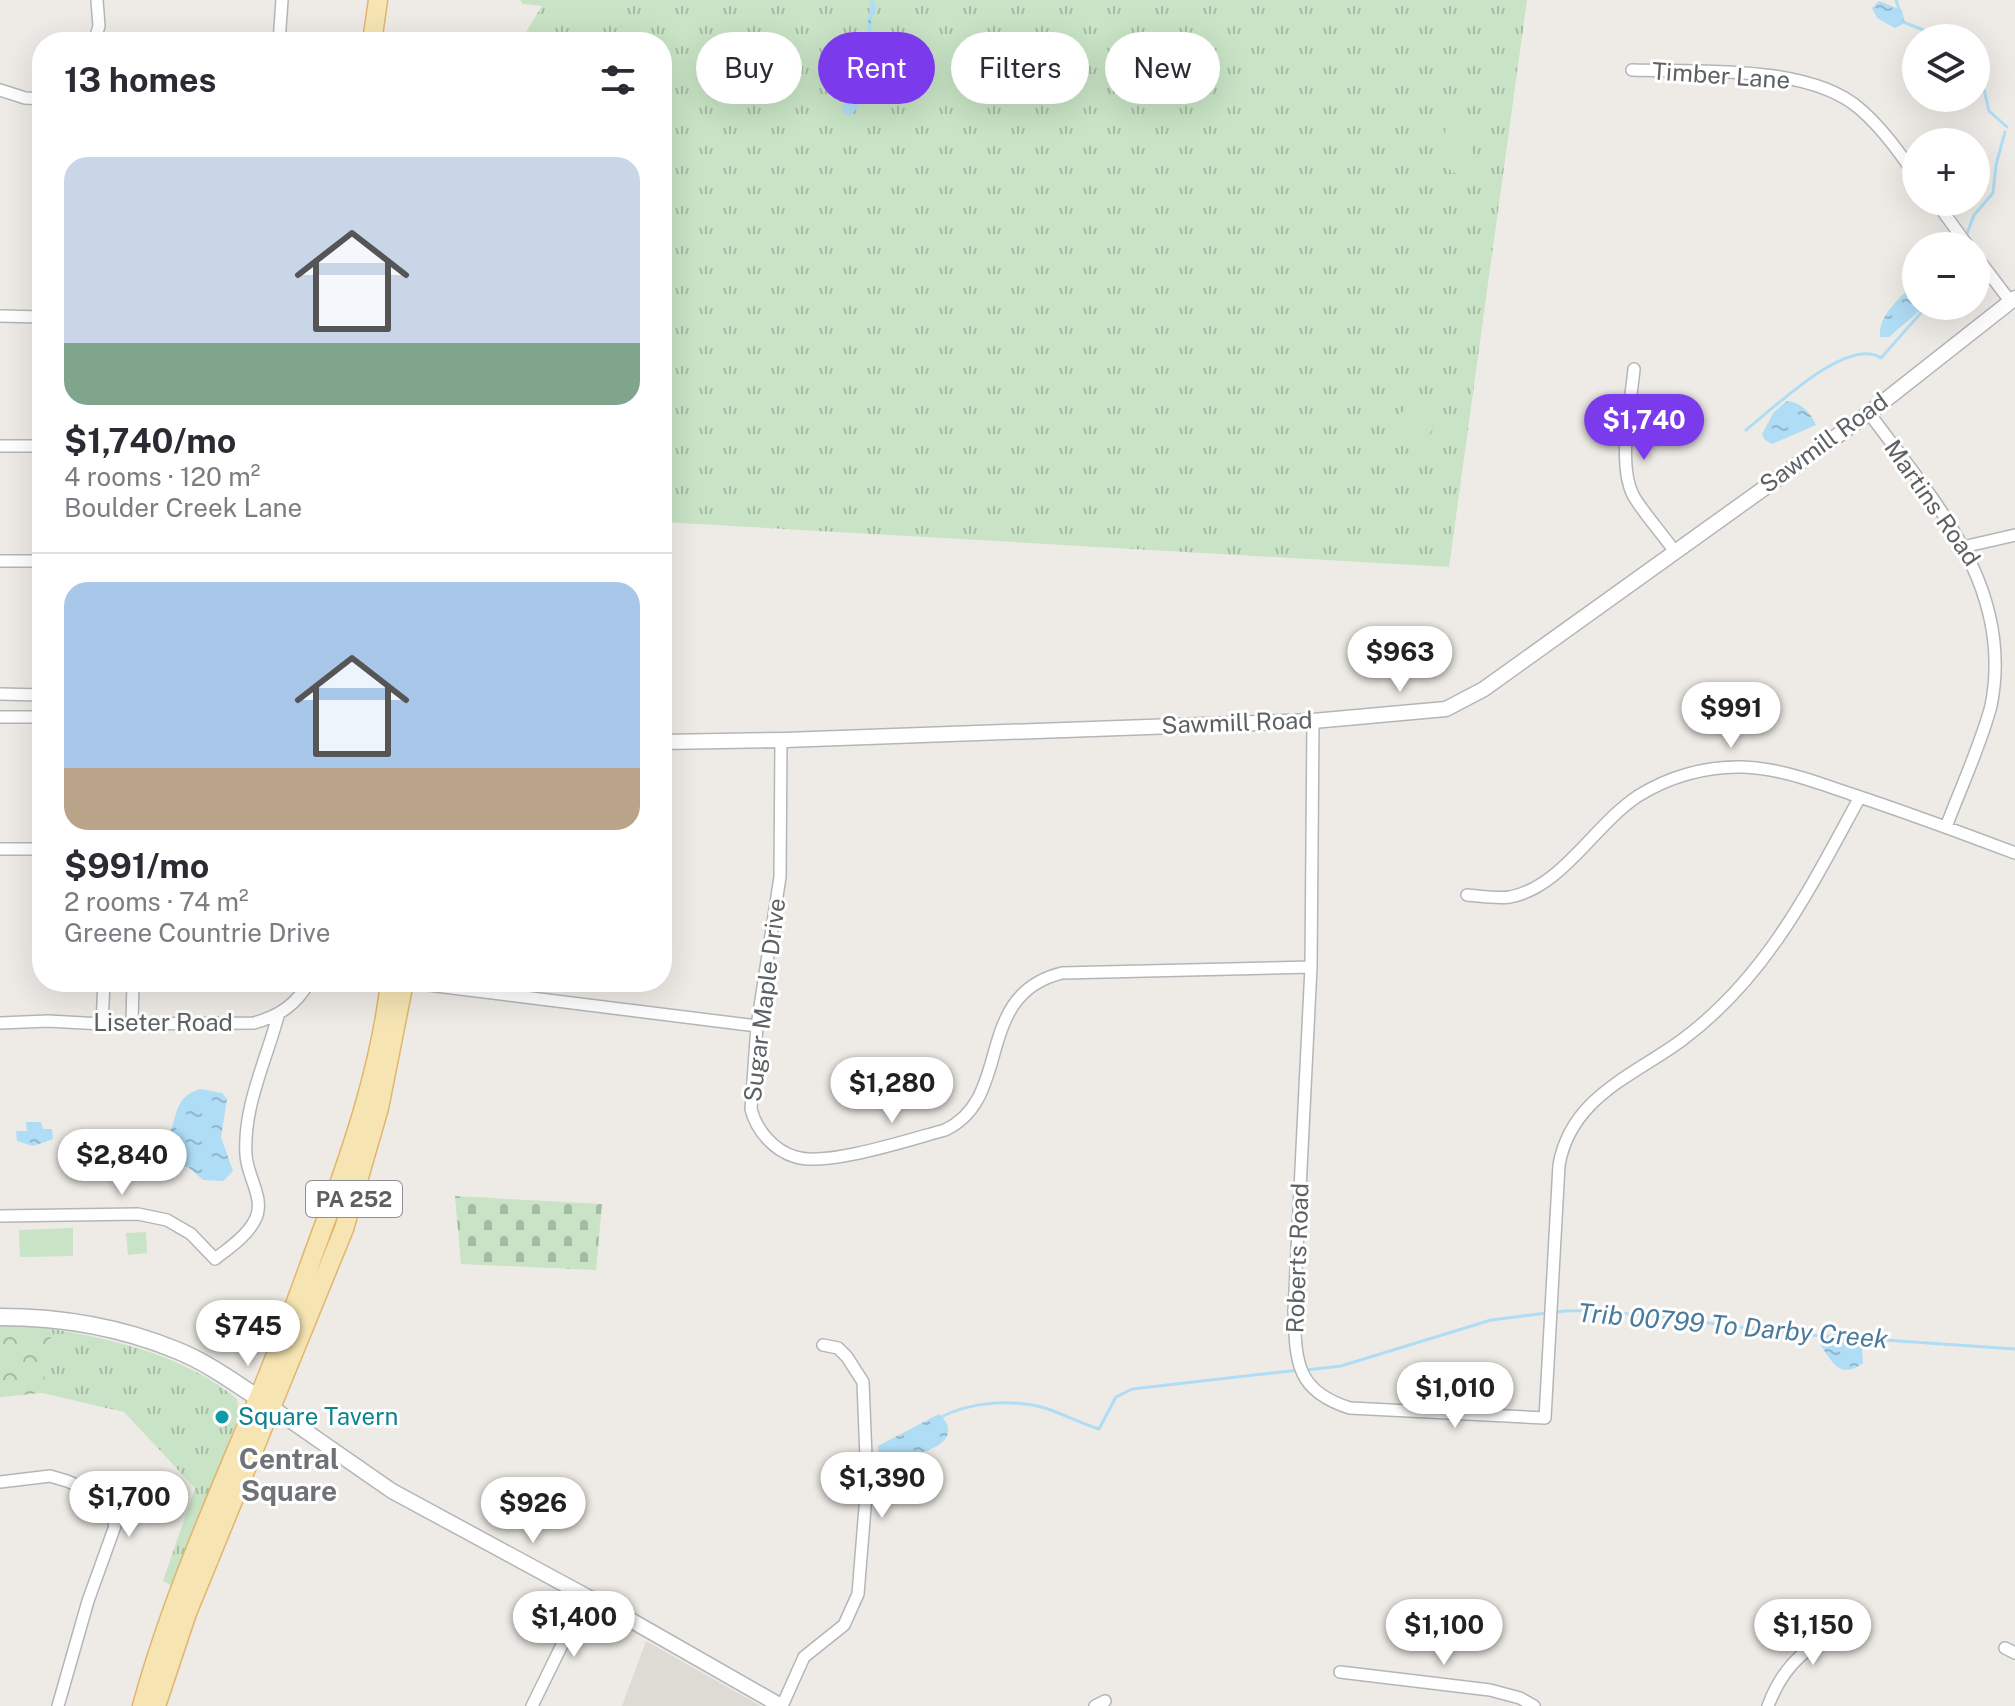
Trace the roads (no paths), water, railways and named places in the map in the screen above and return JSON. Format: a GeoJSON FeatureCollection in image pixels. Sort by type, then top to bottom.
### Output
{"type":"FeatureCollection","features":[{"type":"Feature","properties":{"kind":"main road"},"geometry":{"type":"LineString","coordinates":[[362,32],[367,0]]}},
{"type":"Feature","properties":{"kind":"main road"},"geometry":{"type":"LineString","coordinates":[[373,32],[378,0]]}},
{"type":"Feature","properties":{"kind":"main road","name":"PA 252"},"geometry":{"type":"LineString","coordinates":[[347,1188],[388,992]]}},
{"type":"Feature","properties":{"kind":"main road","name":"PA 252"},"geometry":{"type":"LineString","coordinates":[[156,1706],[265,1402],[379,1108],[402,992]]}},
{"type":"Feature","properties":{"kind":"main road"},"geometry":{"type":"LineString","coordinates":[[0,1317],[71,1321],[124,1332],[177,1350],[265,1402]]}},
{"type":"Feature","properties":{"kind":"main road","name":"PA 252"},"geometry":{"type":"LineString","coordinates":[[142,1706],[165,1631],[194,1555],[265,1402]]}},
{"type":"Feature","properties":{"kind":"street"},"geometry":{"type":"LineString","coordinates":[[97,0],[97,32]]}},
{"type":"Feature","properties":{"kind":"street"},"geometry":{"type":"LineString","coordinates":[[280,32],[282,0]]}},
{"type":"Feature","properties":{"kind":"street","name":"Timber Lane"},"geometry":{"type":"LineString","coordinates":[[1632,70],[1749,73],[1791,78],[1810,84],[1858,107],[1886,135],[1902,157]]}},
{"type":"Feature","properties":{"kind":"street"},"geometry":{"type":"LineString","coordinates":[[0,90],[32,98]]}},
{"type":"Feature","properties":{"kind":"street"},"geometry":{"type":"LineString","coordinates":[[1990,273],[2012,300]]}},
{"type":"Feature","properties":{"kind":"street","name":"Sawmill Road"},"geometry":{"type":"LineString","coordinates":[[672,742],[1313,721],[1434,710],[1458,704],[1869,413],[2012,300]]}},
{"type":"Feature","properties":{"kind":"street"},"geometry":{"type":"LineString","coordinates":[[0,316],[32,317]]}},
{"type":"Feature","properties":{"kind":"street"},"geometry":{"type":"LineString","coordinates":[[1634,369],[1626,458],[1628,476],[1634,496],[1675,552]]}},
{"type":"Feature","properties":{"kind":"street","name":"Martins Road"},"geometry":{"type":"LineString","coordinates":[[1869,413],[1967,546],[1986,587],[1992,609],[1997,664],[1991,706],[1946,827]]}},
{"type":"Feature","properties":{"kind":"street"},"geometry":{"type":"LineString","coordinates":[[0,446],[32,446]]}},
{"type":"Feature","properties":{"kind":"street"},"geometry":{"type":"LineString","coordinates":[[1967,546],[2015,535]]}},
{"type":"Feature","properties":{"kind":"street"},"geometry":{"type":"LineString","coordinates":[[0,561],[32,561]]}},
{"type":"Feature","properties":{"kind":"street"},"geometry":{"type":"LineString","coordinates":[[0,694],[32,695]]}},
{"type":"Feature","properties":{"kind":"street"},"geometry":{"type":"LineString","coordinates":[[0,717],[32,717]]}},
{"type":"Feature","properties":{"kind":"street","name":"Roberts Road"},"geometry":{"type":"LineString","coordinates":[[1313,721],[1311,967],[1294,1311],[1296,1360],[1311,1388],[1330,1402],[1350,1408],[1545,1418],[1559,1165],[1567,1136],[1580,1115],[1600,1094],[1694,1030],[1733,995],[1766,958],[1809,892],[1860,797]]}},
{"type":"Feature","properties":{"kind":"street","name":"Sugar Maple Drive"},"geometry":{"type":"LineString","coordinates":[[781,740],[780,877],[757,1026],[751,1097],[754,1121],[769,1140],[797,1158],[824,1159],[945,1130],[957,1124],[975,1105],[1010,1008],[1020,994],[1046,977],[1062,973],[1311,967]]}},
{"type":"Feature","properties":{"kind":"street"},"geometry":{"type":"LineString","coordinates":[[1467,895],[1506,897],[1537,888],[1628,803],[1653,787],[1694,773],[1722,768],[1761,769],[1801,777],[2015,853]]}},
{"type":"Feature","properties":{"kind":"street"},"geometry":{"type":"LineString","coordinates":[[0,849],[32,849]]}},
{"type":"Feature","properties":{"kind":"street"},"geometry":{"type":"LineString","coordinates":[[102,1024],[104,992]]}},
{"type":"Feature","properties":{"kind":"street"},"geometry":{"type":"LineString","coordinates":[[132,1023],[133,992]]}},
{"type":"Feature","properties":{"kind":"street"},"geometry":{"type":"LineString","coordinates":[[0,1216],[138,1214],[167,1220],[191,1234],[215,1259],[242,1238],[256,1220],[260,1202],[246,1155],[249,1106],[278,1016],[304,992]]}},
{"type":"Feature","properties":{"kind":"street"},"geometry":{"type":"LineString","coordinates":[[484,992],[757,1026]]}},
{"type":"Feature","properties":{"kind":"street","name":"Liseter Road"},"geometry":{"type":"LineString","coordinates":[[0,1023],[254,1023],[278,1016]]}},
{"type":"Feature","properties":{"kind":"street"},"geometry":{"type":"LineString","coordinates":[[265,1402],[392,1491],[782,1706],[804,1657],[844,1625],[858,1594],[867,1483],[863,1382],[838,1348],[823,1345]]}},
{"type":"Feature","properties":{"kind":"street"},"geometry":{"type":"LineString","coordinates":[[0,1482],[50,1476],[67,1481],[100,1495],[111,1511],[115,1526],[88,1601],[58,1706]]}},
{"type":"Feature","properties":{"kind":"street"},"geometry":{"type":"LineString","coordinates":[[532,1706],[586,1596]]}},
{"type":"Feature","properties":{"kind":"street"},"geometry":{"type":"LineString","coordinates":[[1768,1706],[1791,1664],[1804,1651],[1851,1626]]}},
{"type":"Feature","properties":{"kind":"street"},"geometry":{"type":"LineString","coordinates":[[1340,1672],[1490,1690],[1520,1698],[1534,1706]]}},
{"type":"Feature","properties":{"kind":"water"},"geometry":{"type":"Polygon","coordinates":[[[871,0],[874,0],[877,8],[871,22],[872,32],[867,32],[871,0]]]}},
{"type":"Feature","properties":{"kind":"water"},"geometry":{"type":"Polygon","coordinates":[[[1879,1],[1902,10],[1905,23],[1895,28],[1877,18],[1872,8],[1879,1]]]}},
{"type":"Feature","properties":{"kind":"water"},"geometry":{"type":"Polygon","coordinates":[[[844,104],[860,104],[852,114],[842,111],[844,104]]]}},
{"type":"Feature","properties":{"kind":"water"},"geometry":{"type":"Polygon","coordinates":[[[1902,295],[1902,320],[1909,320],[1889,337],[1880,337],[1883,320],[1902,295]]]}},
{"type":"Feature","properties":{"kind":"water"},"geometry":{"type":"Polygon","coordinates":[[[1787,401],[1805,409],[1816,425],[1772,444],[1762,434],[1774,412],[1787,401]]]}},
{"type":"Feature","properties":{"kind":"water"},"geometry":{"type":"Polygon","coordinates":[[[200,1089],[222,1093],[227,1099],[221,1137],[233,1171],[223,1181],[203,1180],[188,1167],[165,1164],[141,1169],[132,1162],[131,1155],[163,1144],[184,1098],[200,1089]]]}},
{"type":"Feature","properties":{"kind":"water"},"geometry":{"type":"Polygon","coordinates":[[[26,1122],[41,1122],[43,1129],[52,1129],[53,1139],[33,1146],[17,1141],[16,1131],[27,1131],[26,1122]]]}},
{"type":"Feature","properties":{"kind":"water"},"geometry":{"type":"Polygon","coordinates":[[[1836,1334],[1862,1348],[1863,1363],[1848,1370],[1837,1367],[1820,1344],[1827,1335],[1836,1334]]]}},
{"type":"Feature","properties":{"kind":"water"},"geometry":{"type":"Polygon","coordinates":[[[939,1414],[947,1426],[947,1435],[941,1443],[916,1454],[889,1456],[879,1453],[878,1446],[939,1414]]]}},
{"type":"Feature","properties":{"kind":"waterway"},"geometry":{"type":"LineString","coordinates":[[1896,0],[1900,12]]}},
{"type":"Feature","properties":{"kind":"waterway"},"geometry":{"type":"LineString","coordinates":[[1903,22],[1908,24]]}},
{"type":"Feature","properties":{"kind":"waterway"},"geometry":{"type":"LineString","coordinates":[[1990,112],[2007,127]]}},
{"type":"Feature","properties":{"kind":"waterway"},"geometry":{"type":"LineString","coordinates":[[1968,232],[1974,215],[1993,193],[1996,165],[2005,132]]}},
{"type":"Feature","properties":{"kind":"waterway"},"geometry":{"type":"LineString","coordinates":[[1746,430],[1831,365],[1867,354],[1881,358],[1915,320]]}},
{"type":"Feature","properties":{"kind":"waterway","name":"Trib 00799 To Darby Creek"},"geometry":{"type":"LineString","coordinates":[[1555,1312],[1629,1314],[1825,1336]]}},
{"type":"Feature","properties":{"kind":"waterway","name":"Trib 00799 To Darby Creek"},"geometry":{"type":"LineString","coordinates":[[1306,1370],[1341,1366],[1491,1320],[1547,1313]]}},
{"type":"Feature","properties":{"kind":"waterway","name":"Trib 00799 To Darby Creek"},"geometry":{"type":"LineString","coordinates":[[1841,1337],[2015,1349]]}},
{"type":"Feature","properties":{"kind":"waterway","name":"Trib 00799 To Darby Creek"},"geometry":{"type":"LineString","coordinates":[[939,1418],[980,1405],[1024,1404],[1051,1410],[1099,1429],[1116,1397],[1132,1389],[1299,1370]]}},
{"type":"Feature","properties":{"kind":"place","name":"Square Tavern"},"geometry":{"type":"Point","coordinates":[222,1417]}},
{"type":"Feature","properties":{"kind":"district","name":"Central Square"},"geometry":{"type":"Point","coordinates":[289,1475]}}]}
